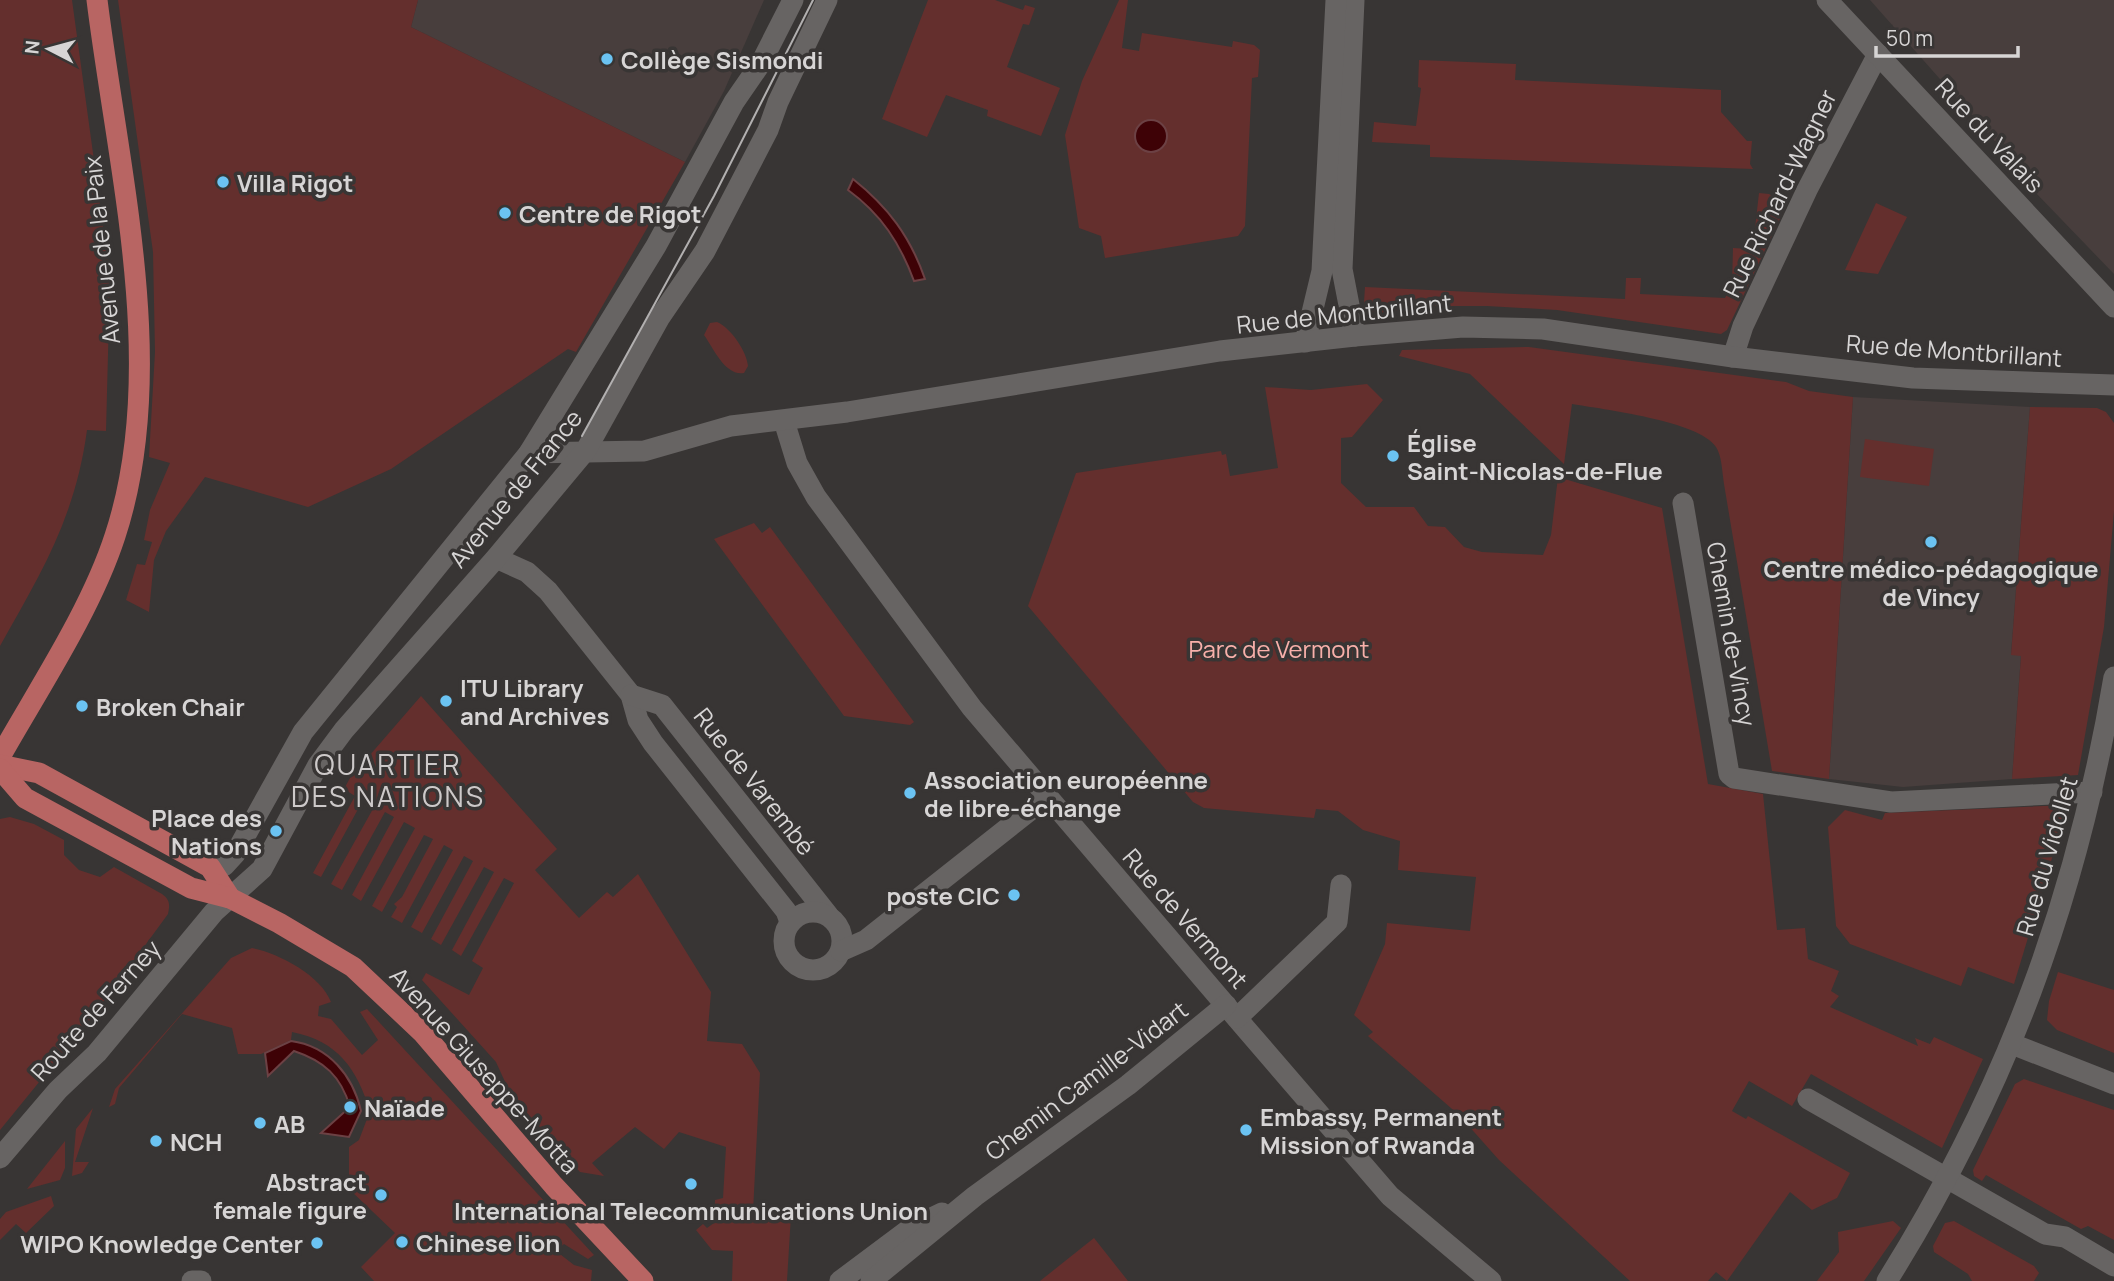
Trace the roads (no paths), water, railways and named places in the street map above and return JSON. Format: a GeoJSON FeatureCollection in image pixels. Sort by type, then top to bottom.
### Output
{"type":"FeatureCollection","features":[{"type":"Feature","properties":{"kind":"main road","name":"Avenue de la Paix"},"geometry":{"type":"LineString","coordinates":[[0,757],[103,569],[126,493],[134,444],[139,339],[130,233],[97,0]]}},
{"type":"Feature","properties":{"kind":"main road"},"geometry":{"type":"LineString","coordinates":[[0,767],[38,773],[211,867],[230,898]]}},
{"type":"Feature","properties":{"kind":"main road"},"geometry":{"type":"LineString","coordinates":[[0,767],[26,798],[191,888],[230,898]]}},
{"type":"Feature","properties":{"kind":"main road","name":"Avenue Giuseppe-Motta"},"geometry":{"type":"LineString","coordinates":[[230,898],[340,957],[394,1003],[554,1186],[643,1281]]}},
{"type":"Feature","properties":{"kind":"street","name":"Avenue de France"},"geometry":{"type":"LineString","coordinates":[[211,867],[230,862],[303,732],[529,453],[635,282],[734,102],[761,63],[793,0]]}},
{"type":"Feature","properties":{"kind":"street","name":"Avenue de France"},"geometry":{"type":"LineString","coordinates":[[230,898],[262,869],[318,765],[344,730],[496,558],[586,450],[660,317],[705,251],[768,130],[778,102],[827,0]]}},
{"type":"Feature","properties":{"kind":"street"},"geometry":{"type":"LineString","coordinates":[[1336,0],[1338,141],[1333,258],[1355,335]]}},
{"type":"Feature","properties":{"kind":"street"},"geometry":{"type":"LineString","coordinates":[[1338,141],[1354,0]]}},
{"type":"Feature","properties":{"kind":"street","name":"Rue du Valais"},"geometry":{"type":"LineString","coordinates":[[1827,0],[2114,307]]}},
{"type":"Feature","properties":{"kind":"street","name":"Rue Richard-Wagner"},"geometry":{"type":"LineString","coordinates":[[1733,357],[1743,326],[1807,190],[1878,54]]}},
{"type":"Feature","properties":{"kind":"street"},"geometry":{"type":"LineString","coordinates":[[1305,342],[1318,294],[1333,258]]}},
{"type":"Feature","properties":{"kind":"street","name":"Rue de Montbrillant"},"geometry":{"type":"LineString","coordinates":[[529,453],[644,451],[731,426],[784,421],[1220,351],[1355,335],[1463,327],[1544,329],[1733,357],[1913,378],[2114,385]]}},
{"type":"Feature","properties":{"kind":"street","name":"Rue de Vermont"},"geometry":{"type":"LineString","coordinates":[[784,421],[797,463],[816,497],[972,708],[1390,1196],[1491,1281]]}},
{"type":"Feature","properties":{"kind":"street","name":"Chemin de-Vincy"},"geometry":{"type":"LineString","coordinates":[[1683,503],[1728,774],[1734,778],[1891,802],[2092,792]]}},
{"type":"Feature","properties":{"kind":"street"},"geometry":{"type":"LineString","coordinates":[[496,558],[527,572],[548,591],[631,695],[638,720],[653,743],[786,911],[790,922]]}},
{"type":"Feature","properties":{"kind":"street","name":"Rue du Vidollet"},"geometry":{"type":"LineString","coordinates":[[1887,1281],[1949,1179],[2012,1044],[2056,923],[2092,792],[2113,690]]}},
{"type":"Feature","properties":{"kind":"street","name":"Rue de Varembé"},"geometry":{"type":"LineString","coordinates":[[631,695],[662,705],[828,915]]}},
{"type":"Feature","properties":{"kind":"street"},"geometry":{"type":"LineString","coordinates":[[841,951],[842,935],[828,915],[804,912],[790,922],[783,939],[787,955],[799,967],[807,970],[825,968],[841,951],[852,949],[866,940],[1047,797]]}},
{"type":"Feature","properties":{"kind":"street","name":"Chemin Camille-Vidart"},"geometry":{"type":"LineString","coordinates":[[871,1281],[975,1196],[1232,1012],[1337,922],[1341,885]]}},
{"type":"Feature","properties":{"kind":"street","name":"Route de Ferney"},"geometry":{"type":"LineString","coordinates":[[0,1158],[58,1090],[97,1052],[214,912],[230,898]]}},
{"type":"Feature","properties":{"kind":"street"},"geometry":{"type":"LineString","coordinates":[[2012,1044],[2114,1084]]}},
{"type":"Feature","properties":{"kind":"street"},"geometry":{"type":"LineString","coordinates":[[1808,1099],[2045,1234],[2065,1237],[2114,1266]]}},
{"type":"Feature","properties":{"kind":"street","name":"Chemin Camille-Vidart"},"geometry":{"type":"LineString","coordinates":[[840,1281],[911,1228],[975,1196]]}},
{"type":"Feature","properties":{"kind":"street"},"geometry":{"type":"LineString","coordinates":[[192,1281],[201,1281]]}},
{"type":"Feature","properties":{"kind":"tram line"},"geometry":{"type":"LineString","coordinates":[[582,436],[714,196],[813,0]]}},
{"type":"Feature","properties":{"kind":"place","name":"Collège Sismondi"},"geometry":{"type":"Point","coordinates":[607,59]}},
{"type":"Feature","properties":{"kind":"place","name":"Villa Rigot"},"geometry":{"type":"Point","coordinates":[223,182]}},
{"type":"Feature","properties":{"kind":"place","name":"Centre de Rigot"},"geometry":{"type":"Point","coordinates":[505,213]}},
{"type":"Feature","properties":{"kind":"place","name":"Église Saint-Nicolas-de-Flue"},"geometry":{"type":"Point","coordinates":[1393,456]}},
{"type":"Feature","properties":{"kind":"place","name":"Centre médico-pédagogique de Vincy"},"geometry":{"type":"Point","coordinates":[1931,542]}},
{"type":"Feature","properties":{"kind":"place","name":"ITU Library and Archives"},"geometry":{"type":"Point","coordinates":[446,701]}},
{"type":"Feature","properties":{"kind":"place","name":"Broken Chair"},"geometry":{"type":"Point","coordinates":[82,706]}},
{"type":"Feature","properties":{"kind":"place","name":"Association européenne de libre-échange"},"geometry":{"type":"Point","coordinates":[910,793]}},
{"type":"Feature","properties":{"kind":"place","name":"Place des Nations"},"geometry":{"type":"Point","coordinates":[276,831]}},
{"type":"Feature","properties":{"kind":"place","name":"poste CIC"},"geometry":{"type":"Point","coordinates":[1014,895]}},
{"type":"Feature","properties":{"kind":"place","name":"Naïade"},"geometry":{"type":"Point","coordinates":[350,1107]}},
{"type":"Feature","properties":{"kind":"place","name":"AB"},"geometry":{"type":"Point","coordinates":[260,1123]}},
{"type":"Feature","properties":{"kind":"place","name":"Embassy, Permanent Mission of Rwanda"},"geometry":{"type":"Point","coordinates":[1246,1130]}},
{"type":"Feature","properties":{"kind":"place","name":"NCH"},"geometry":{"type":"Point","coordinates":[156,1141]}},
{"type":"Feature","properties":{"kind":"place","name":"International Telecommunications Union"},"geometry":{"type":"Point","coordinates":[691,1184]}},
{"type":"Feature","properties":{"kind":"place","name":"Abstract female figure"},"geometry":{"type":"Point","coordinates":[381,1195]}},
{"type":"Feature","properties":{"kind":"place","name":"Chinese lion"},"geometry":{"type":"Point","coordinates":[402,1242]}},
{"type":"Feature","properties":{"kind":"place","name":"WIPO Knowledge Center"},"geometry":{"type":"Point","coordinates":[317,1243]}},
{"type":"Feature","properties":{"kind":"district","name":"QUARTIER DES NATIONS"},"geometry":{"type":"Point","coordinates":[388,780]}},
{"type":"Feature","properties":{"kind":"park label","name":"Parc de Vermont"},"geometry":{"type":"Point","coordinates":[1279,648]}}]}
